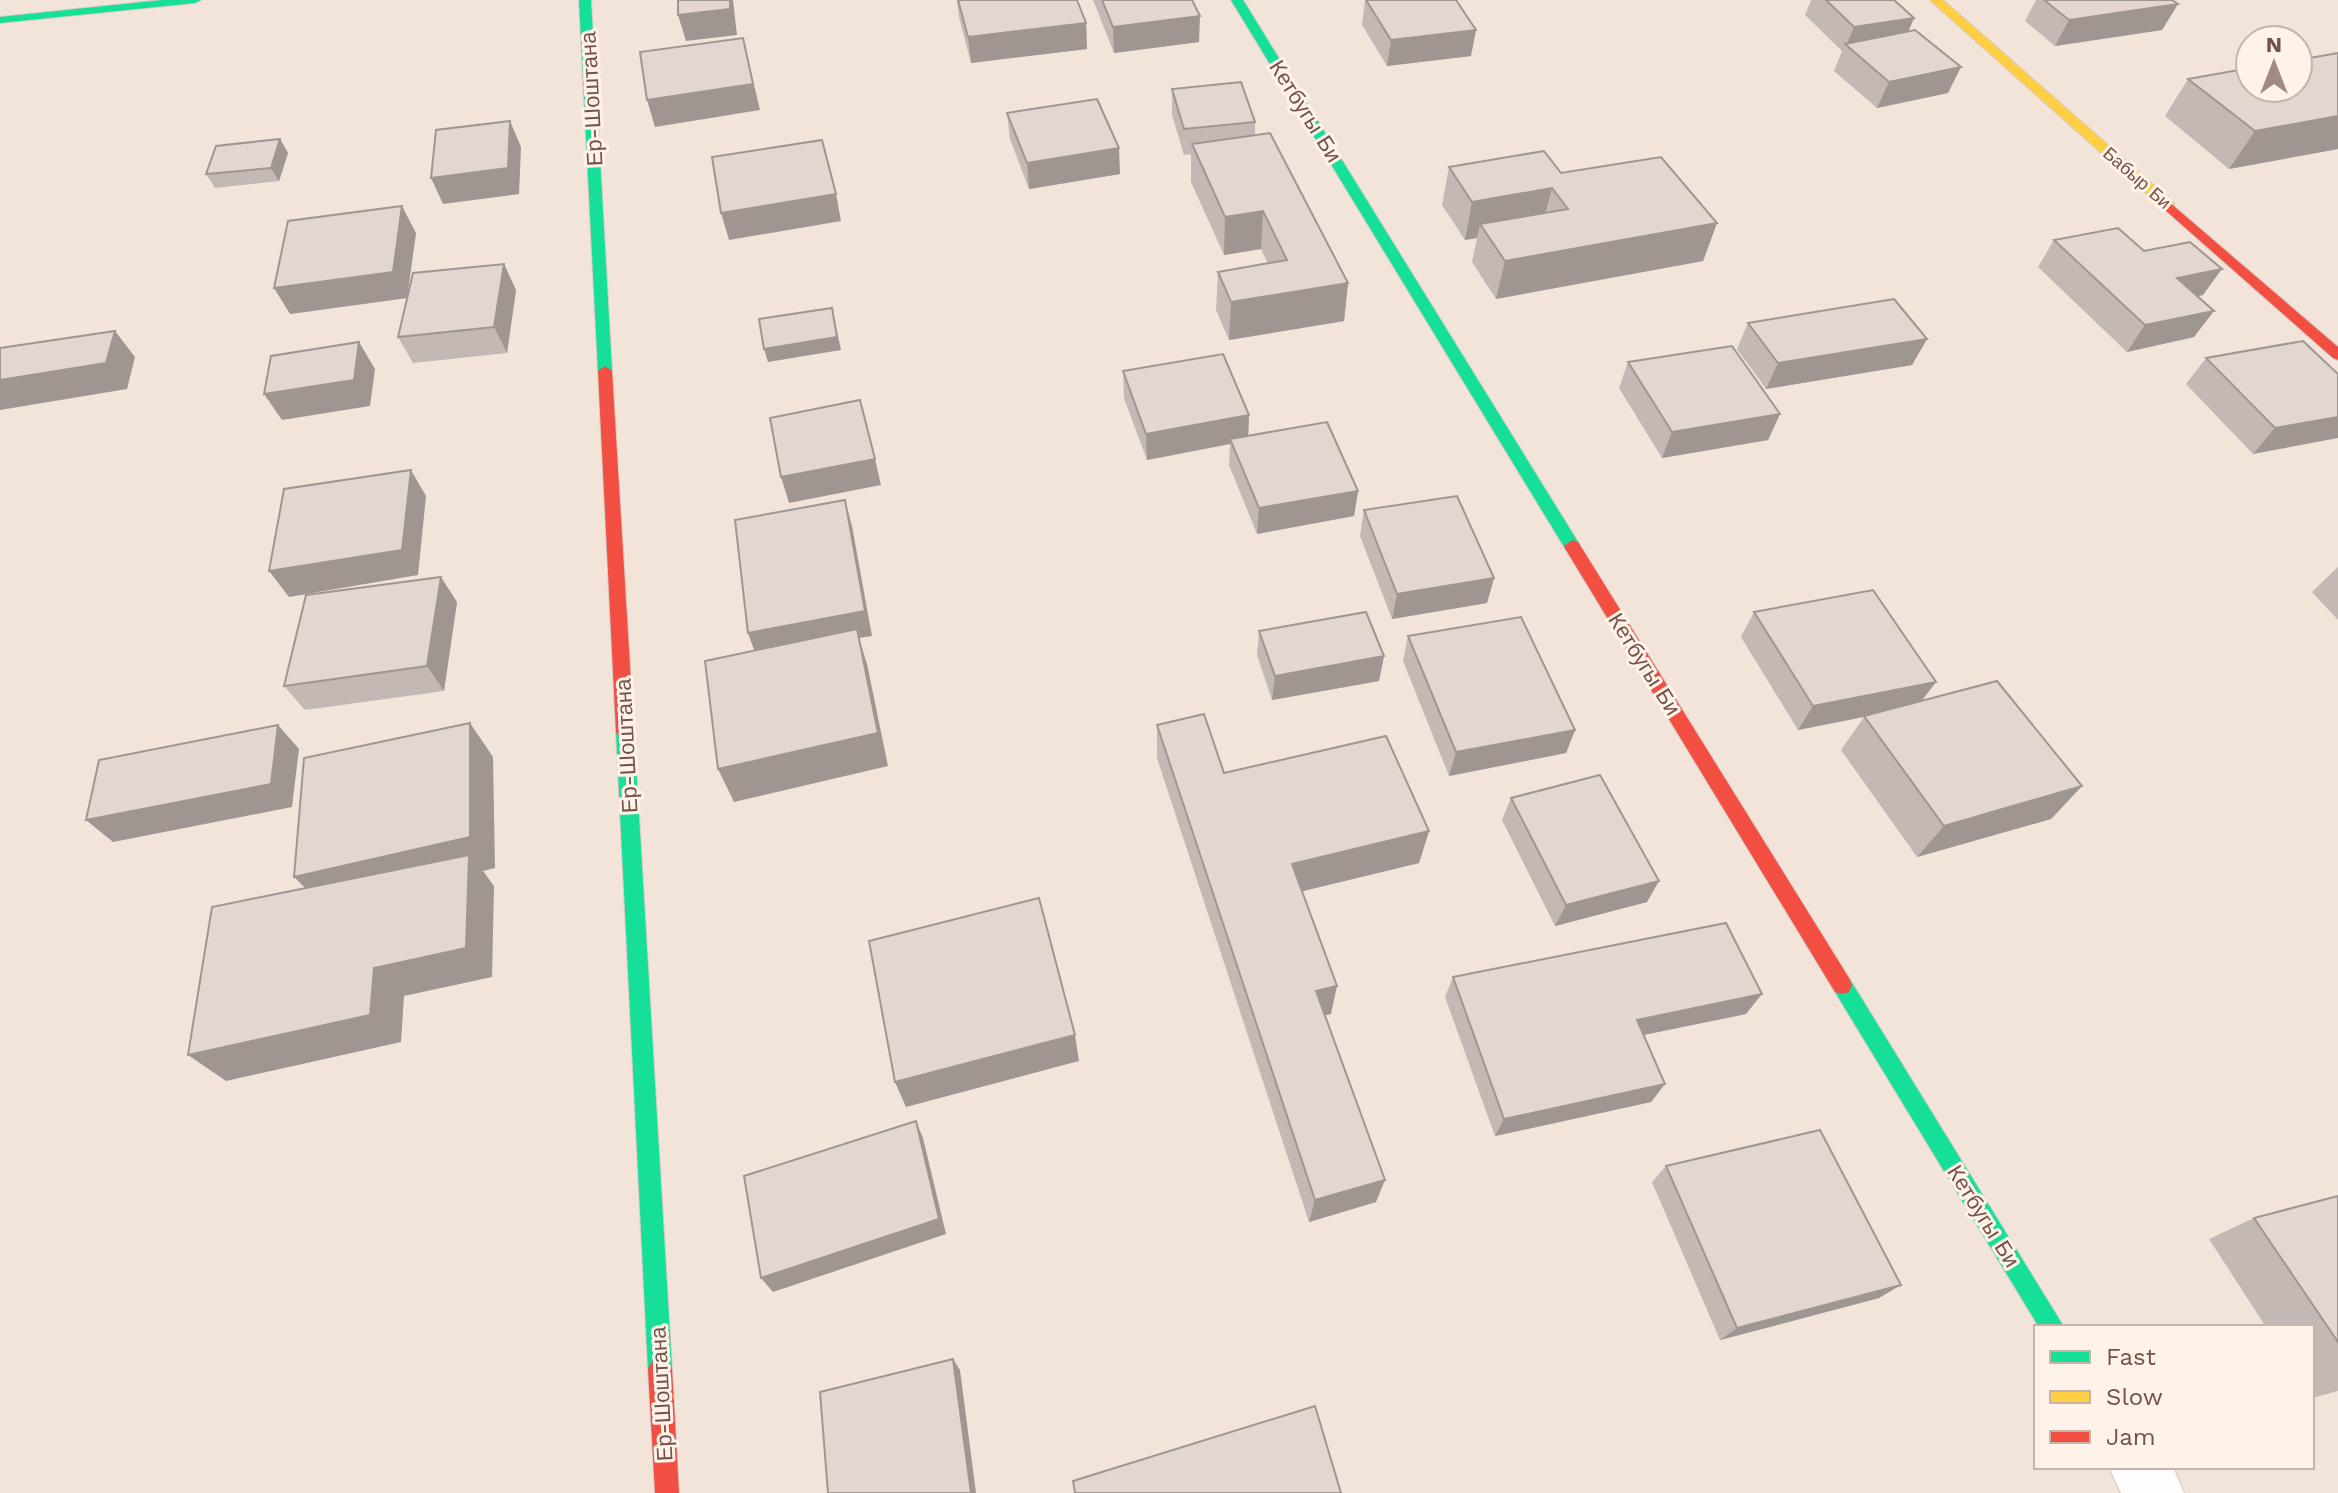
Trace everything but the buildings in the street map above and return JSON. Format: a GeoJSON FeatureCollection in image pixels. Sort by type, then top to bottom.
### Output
{"type":"FeatureCollection","features":[{"type":"Feature","properties":{"kind":"street"},"geometry":{"type":"LineString","coordinates":[[0,20],[195,0]]}},
{"type":"Feature","properties":{"kind":"street","name":"Ер-Шоштана"},"geometry":{"type":"LineString","coordinates":[[585,0],[667,1493]]}},
{"type":"Feature","properties":{"kind":"street","name":"Кетбугы Би"},"geometry":{"type":"LineString","coordinates":[[1237,0],[2051,1325]]}},
{"type":"Feature","properties":{"kind":"street","name":"Бабыр Би"},"geometry":{"type":"LineString","coordinates":[[1936,0],[2338,355]]}},
{"type":"Feature","properties":{"kind":"street"},"geometry":{"type":"LineString","coordinates":[[2140,1469],[2154,1493]]}},
{"type":"Feature","properties":{"kind":"shaded area"},"geometry":{"type":"Polygon","coordinates":[[[0,0],[2338,0],[2338,1493],[0,1493],[0,0]]]}},
{"type":"Feature","properties":{"kind":"traffic: fast"},"geometry":{"type":"LineString","coordinates":[[0,20],[195,0]]}},
{"type":"Feature","properties":{"kind":"traffic: fast"},"geometry":{"type":"LineString","coordinates":[[585,0],[605,371]]}},
{"type":"Feature","properties":{"kind":"traffic: fast"},"geometry":{"type":"LineString","coordinates":[[1237,0],[1572,546]]}},
{"type":"Feature","properties":{"kind":"traffic: fast"},"geometry":{"type":"LineString","coordinates":[[625,732],[660,1369]]}},
{"type":"Feature","properties":{"kind":"traffic: fast"},"geometry":{"type":"LineString","coordinates":[[1842,985],[2051,1325]]}},
{"type":"Feature","properties":{"kind":"traffic: slow"},"geometry":{"type":"LineString","coordinates":[[1936,0],[2169,206]]}},
{"type":"Feature","properties":{"kind":"traffic: jam"},"geometry":{"type":"LineString","coordinates":[[2169,206],[2338,355]]}},
{"type":"Feature","properties":{"kind":"traffic: jam"},"geometry":{"type":"LineString","coordinates":[[605,371],[625,732]]}},
{"type":"Feature","properties":{"kind":"traffic: jam"},"geometry":{"type":"LineString","coordinates":[[1572,546],[1842,985]]}},
{"type":"Feature","properties":{"kind":"traffic: jam"},"geometry":{"type":"LineString","coordinates":[[660,1369],[667,1493]]}}]}
